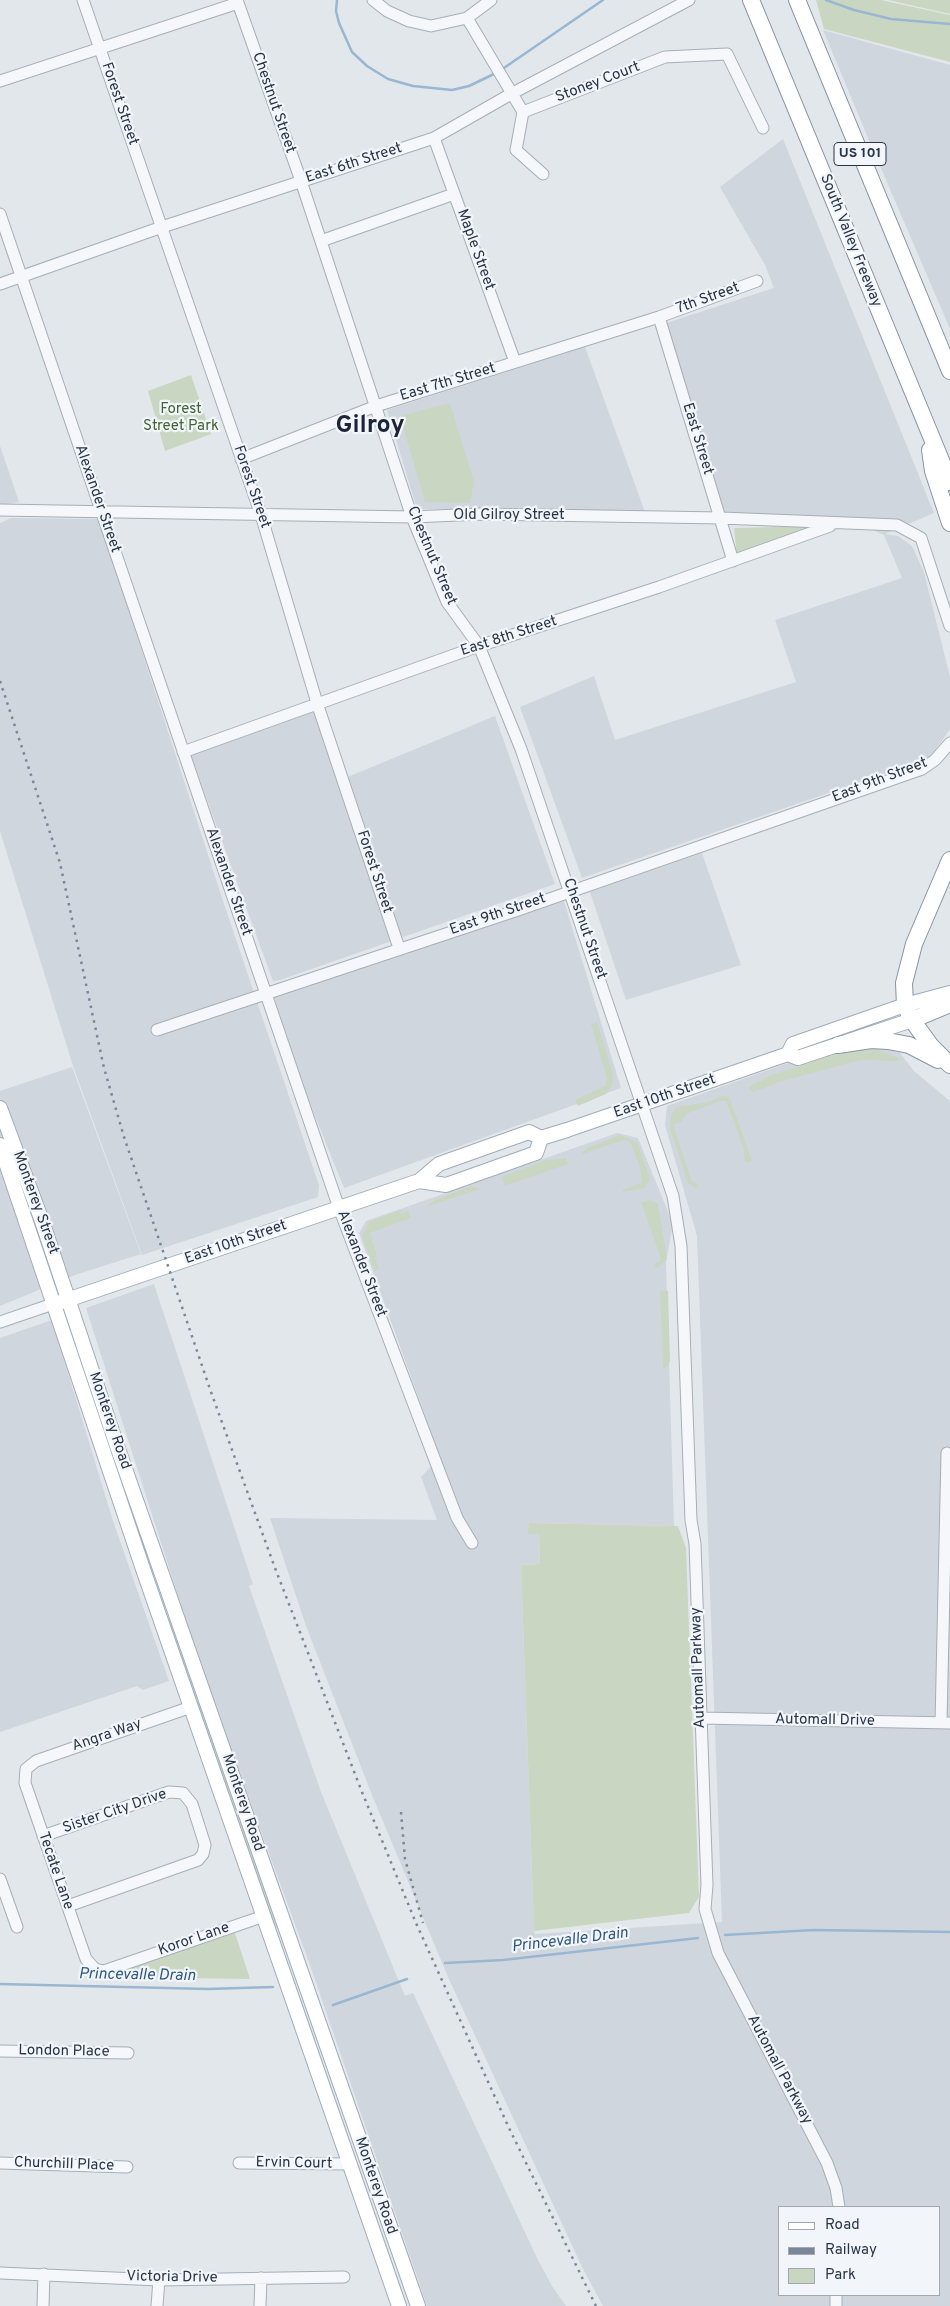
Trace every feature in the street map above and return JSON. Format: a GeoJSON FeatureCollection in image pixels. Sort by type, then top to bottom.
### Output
{"type":"FeatureCollection","features":[{"type":"Feature","properties":{"kind":"highway","name":"South Valley Freeway"},"geometry":{"type":"LineString","coordinates":[[751,0],[950,482]]}},
{"type":"Feature","properties":{"kind":"highway","name":"US 101"},"geometry":{"type":"LineString","coordinates":[[797,0],[950,371]]}},
{"type":"Feature","properties":{"kind":"highway"},"geometry":{"type":"LineString","coordinates":[[918,293],[950,362]]}},
{"type":"Feature","properties":{"kind":"highway"},"geometry":{"type":"LineString","coordinates":[[928,430],[933,471],[950,523]]}},
{"type":"Feature","properties":{"kind":"highway"},"geometry":{"type":"LineString","coordinates":[[950,860],[909,957],[904,984],[909,1013],[931,1046],[950,1067]]}},
{"type":"Feature","properties":{"kind":"highway","name":"East 10th Street"},"geometry":{"type":"LineString","coordinates":[[909,1013],[950,1004]]}},
{"type":"Feature","properties":{"kind":"highway"},"geometry":{"type":"LineString","coordinates":[[838,1045],[871,1040],[904,1043],[950,1067]]}},
{"type":"Feature","properties":{"kind":"main road","name":"East 10th Street"},"geometry":{"type":"LineString","coordinates":[[53,1304],[418,1181],[439,1164],[529,1132],[541,1138],[788,1054],[798,1058],[838,1045],[950,993]]}},
{"type":"Feature","properties":{"kind":"main road","name":"East 10th Street"},"geometry":{"type":"LineString","coordinates":[[788,1054],[793,1044],[909,1013]]}},
{"type":"Feature","properties":{"kind":"main road","name":"Monterey Street"},"geometry":{"type":"LineString","coordinates":[[0,1108],[69,1299]]}},
{"type":"Feature","properties":{"kind":"main road","name":"East 10th Street"},"geometry":{"type":"LineString","coordinates":[[418,1181],[446,1185],[536,1153],[541,1138]]}},
{"type":"Feature","properties":{"kind":"main road","name":"Monterey Street"},"geometry":{"type":"LineString","coordinates":[[0,1145],[53,1304]]}},
{"type":"Feature","properties":{"kind":"main road","name":"Monterey Road"},"geometry":{"type":"LineString","coordinates":[[69,1299],[116,1443],[418,2306]]}},
{"type":"Feature","properties":{"kind":"main road","name":"Monterey Road"},"geometry":{"type":"LineString","coordinates":[[53,1304],[399,2306]]}},
{"type":"Feature","properties":{"kind":"street","name":"Forest Street"},"geometry":{"type":"LineString","coordinates":[[83,0],[261,515],[317,703],[399,948]]}},
{"type":"Feature","properties":{"kind":"street"},"geometry":{"type":"LineString","coordinates":[[373,0],[387,10],[409,21],[431,26],[467,18],[491,0]]}},
{"type":"Feature","properties":{"kind":"street","name":"East 6th Street"},"geometry":{"type":"LineString","coordinates":[[0,284],[162,227],[434,138],[511,94],[689,0]]}},
{"type":"Feature","properties":{"kind":"street"},"geometry":{"type":"LineString","coordinates":[[0,81],[101,50],[238,1]]}},
{"type":"Feature","properties":{"kind":"street","name":"Chestnut Street"},"geometry":{"type":"LineString","coordinates":[[238,1],[301,181],[412,517],[447,602],[479,646],[521,749],[571,890],[642,1104]]}},
{"type":"Feature","properties":{"kind":"street"},"geometry":{"type":"LineString","coordinates":[[467,18],[523,112],[516,150],[543,174]]}},
{"type":"Feature","properties":{"kind":"street","name":"Stoney Court"},"geometry":{"type":"LineString","coordinates":[[523,112],[665,57],[727,54],[763,128]]}},
{"type":"Feature","properties":{"kind":"street","name":"Maple Street"},"geometry":{"type":"LineString","coordinates":[[434,138],[515,362]]}},
{"type":"Feature","properties":{"kind":"street"},"geometry":{"type":"LineString","coordinates":[[321,241],[454,194]]}},
{"type":"Feature","properties":{"kind":"street","name":"Alexander Street"},"geometry":{"type":"LineString","coordinates":[[0,214],[339,1208],[457,1518],[472,1543]]}},
{"type":"Feature","properties":{"kind":"street","name":"7th Street"},"geometry":{"type":"LineString","coordinates":[[659,317],[757,281]]}},
{"type":"Feature","properties":{"kind":"street","name":"East 7th Street"},"geometry":{"type":"LineString","coordinates":[[241,459],[376,406],[659,317]]}},
{"type":"Feature","properties":{"kind":"street","name":"East Street"},"geometry":{"type":"LineString","coordinates":[[659,317],[722,518],[733,561]]}},
{"type":"Feature","properties":{"kind":"street","name":"Old Gilroy Street"},"geometry":{"type":"LineString","coordinates":[[0,510],[412,517],[481,514],[722,518],[897,525],[921,538],[950,626]]}},
{"type":"Feature","properties":{"kind":"street","name":"East 8th Street"},"geometry":{"type":"LineString","coordinates":[[183,752],[479,646],[733,561],[836,524]]}},
{"type":"Feature","properties":{"kind":"street","name":"East 9th Street"},"geometry":{"type":"LineString","coordinates":[[157,1030],[521,909],[922,769],[948,747]]}},
{"type":"Feature","properties":{"kind":"street","name":"Automall Parkway"},"geometry":{"type":"LineString","coordinates":[[642,1104],[673,1196],[680,1232],[691,1520],[695,1544],[707,1885],[705,1909],[722,1961],[824,2157],[834,2182],[839,2206]]}},
{"type":"Feature","properties":{"kind":"street"},"geometry":{"type":"LineString","coordinates":[[0,1322],[53,1304]]}},
{"type":"Feature","properties":{"kind":"street"},"geometry":{"type":"LineString","coordinates":[[946,1723],[947,1453]]}},
{"type":"Feature","properties":{"kind":"street","name":"Angra Way"},"geometry":{"type":"LineString","coordinates":[[26,1769],[36,1761],[191,1707]]}},
{"type":"Feature","properties":{"kind":"street","name":"Automall Drive"},"geometry":{"type":"LineString","coordinates":[[701,1718],[946,1723]]}},
{"type":"Feature","properties":{"kind":"street","name":"Tecate Lane"},"geometry":{"type":"LineString","coordinates":[[26,1769],[25,1783],[43,1836],[86,1959],[95,1969]]}},
{"type":"Feature","properties":{"kind":"street","name":"Sister City Drive"},"geometry":{"type":"LineString","coordinates":[[43,1836],[174,1792],[183,1794],[190,1800],[205,1845],[203,1854],[198,1860],[68,1906]]}},
{"type":"Feature","properties":{"kind":"street"},"geometry":{"type":"LineString","coordinates":[[0,1879],[17,1927]]}},
{"type":"Feature","properties":{"kind":"street","name":"Koror Lane"},"geometry":{"type":"LineString","coordinates":[[95,1969],[108,1970],[264,1916]]}},
{"type":"Feature","properties":{"kind":"street","name":"London Place"},"geometry":{"type":"LineString","coordinates":[[0,2051],[128,2054]]}},
{"type":"Feature","properties":{"kind":"street","name":"Churchill Place"},"geometry":{"type":"LineString","coordinates":[[0,2163],[128,2167]]}},
{"type":"Feature","properties":{"kind":"street","name":"Ervin Court"},"geometry":{"type":"LineString","coordinates":[[239,2163],[350,2164]]}},
{"type":"Feature","properties":{"kind":"street","name":"Victoria Drive"},"geometry":{"type":"LineString","coordinates":[[0,2273],[159,2280],[344,2277]]}},
{"type":"Feature","properties":{"kind":"street"},"geometry":{"type":"LineString","coordinates":[[43,2306],[44,2274]]}},
{"type":"Feature","properties":{"kind":"street"},"geometry":{"type":"LineString","coordinates":[[260,2278],[260,2306]]}},
{"type":"Feature","properties":{"kind":"street"},"geometry":{"type":"LineString","coordinates":[[157,2306],[159,2280]]}},
{"type":"Feature","properties":{"kind":"shaded area"},"geometry":{"type":"Polygon","coordinates":[[[823,30],[950,65],[950,329],[868,138],[823,30]]]}},
{"type":"Feature","properties":{"kind":"shaded area"},"geometry":{"type":"Polygon","coordinates":[[[783,139],[934,513],[885,534],[898,536],[912,546],[924,572],[950,677],[950,729],[930,758],[582,878],[520,707],[594,676],[615,740],[796,682],[775,620],[902,578],[884,535],[855,522],[725,518],[666,323],[774,288],[765,265],[720,187],[783,139]]]}},
{"type":"Feature","properties":{"kind":"shaded area"},"geometry":{"type":"Polygon","coordinates":[[[585,347],[645,512],[417,509],[387,410],[585,347]]]}},
{"type":"Feature","properties":{"kind":"shaded area"},"geometry":{"type":"Polygon","coordinates":[[[0,446],[19,502],[0,505],[0,446]]]}},
{"type":"Feature","properties":{"kind":"shaded area"},"geometry":{"type":"Polygon","coordinates":[[[11,518],[99,519],[223,901],[319,1185],[318,1197],[142,1255],[73,1066],[0,831],[0,523],[11,518]]]}},
{"type":"Feature","properties":{"kind":"shaded area"},"geometry":{"type":"Polygon","coordinates":[[[315,707],[343,779],[495,716],[555,884],[273,981],[190,753],[315,707]]]}},
{"type":"Feature","properties":{"kind":"shaded area"},"geometry":{"type":"Polygon","coordinates":[[[702,853],[741,965],[626,1000],[590,892],[702,853]]]}},
{"type":"Feature","properties":{"kind":"shaded area"},"geometry":{"type":"Polygon","coordinates":[[[564,901],[621,1088],[344,1188],[298,1074],[274,997],[564,901]]]}},
{"type":"Feature","properties":{"kind":"shaded area"},"geometry":{"type":"Polygon","coordinates":[[[872,1044],[900,1053],[914,1071],[950,1101],[950,2306],[603,2306],[582,2267],[448,1977],[372,1795],[306,1626],[270,1518],[437,1520],[421,1477],[440,1457],[359,1233],[366,1221],[617,1133],[638,1138],[673,1224],[666,1262],[674,1526],[529,1523],[539,1534],[540,1564],[521,1565],[534,1931],[535,1934],[722,1922],[697,1236],[665,1125],[667,1106],[794,1061],[872,1044]]]}},
{"type":"Feature","properties":{"kind":"shaded area"},"geometry":{"type":"Polygon","coordinates":[[[72,1067],[141,1254],[75,1275],[0,1306],[0,1091],[72,1067]]]}},
{"type":"Feature","properties":{"kind":"shaded area"},"geometry":{"type":"Polygon","coordinates":[[[154,1284],[253,1584],[249,1586],[321,1792],[405,1996],[413,1993],[537,2258],[552,2286],[566,2306],[427,2306],[310,1965],[201,1668],[86,1308],[154,1284]]]}},
{"type":"Feature","properties":{"kind":"shaded area"},"geometry":{"type":"Polygon","coordinates":[[[52,1320],[113,1521],[169,1681],[143,1690],[137,1686],[0,1732],[0,1338],[52,1320]]]}},
{"type":"Feature","properties":{"kind":"green space"},"geometry":{"type":"Polygon","coordinates":[[[816,0],[881,0],[950,15],[950,62],[824,29],[816,0]]]}},
{"type":"Feature","properties":{"kind":"green space"},"geometry":{"type":"Polygon","coordinates":[[[888,0],[950,0],[950,14],[888,0]]]}},
{"type":"Feature","properties":{"kind":"green space","name":"Forest Street Park"},"geometry":{"type":"Polygon","coordinates":[[[191,375],[211,434],[165,451],[148,391],[191,375]]]}},
{"type":"Feature","properties":{"kind":"green space"},"geometry":{"type":"Polygon","coordinates":[[[450,403],[474,482],[470,503],[425,502],[400,416],[450,403]]]}},
{"type":"Feature","properties":{"kind":"green space"},"geometry":{"type":"Polygon","coordinates":[[[817,526],[737,555],[734,528],[817,526]]]}},
{"type":"Feature","properties":{"kind":"green space"},"geometry":{"type":"Polygon","coordinates":[[[597,1022],[613,1073],[612,1086],[606,1094],[578,1106],[575,1100],[605,1086],[607,1079],[591,1024],[597,1022]]]}},
{"type":"Feature","properties":{"kind":"green space"},"geometry":{"type":"Polygon","coordinates":[[[872,1048],[900,1058],[897,1061],[861,1060],[779,1082],[754,1092],[748,1088],[769,1076],[844,1051],[872,1048]]]}},
{"type":"Feature","properties":{"kind":"green space"},"geometry":{"type":"Polygon","coordinates":[[[721,1096],[729,1096],[752,1161],[745,1163],[744,1150],[726,1101],[720,1101],[686,1114],[682,1121],[673,1125],[692,1182],[699,1185],[696,1188],[688,1183],[670,1129],[671,1114],[677,1107],[708,1102],[721,1096]]]}},
{"type":"Feature","properties":{"kind":"green space"},"geometry":{"type":"Polygon","coordinates":[[[620,1135],[637,1142],[650,1178],[645,1188],[623,1192],[623,1190],[642,1183],[640,1168],[631,1144],[627,1141],[623,1140],[580,1155],[587,1148],[620,1135]]]}},
{"type":"Feature","properties":{"kind":"green space"},"geometry":{"type":"Polygon","coordinates":[[[566,1158],[568,1164],[505,1186],[501,1177],[547,1160],[566,1158]]]}},
{"type":"Feature","properties":{"kind":"green space"},"geometry":{"type":"Polygon","coordinates":[[[471,1186],[480,1189],[426,1207],[435,1200],[471,1186]]]}},
{"type":"Feature","properties":{"kind":"green space"},"geometry":{"type":"Polygon","coordinates":[[[650,1200],[658,1204],[667,1259],[658,1268],[655,1267],[655,1263],[661,1259],[641,1202],[650,1200]]]}},
{"type":"Feature","properties":{"kind":"green space"},"geometry":{"type":"Polygon","coordinates":[[[400,1210],[401,1214],[408,1211],[411,1218],[370,1233],[379,1269],[375,1271],[362,1236],[369,1222],[400,1210]]]}},
{"type":"Feature","properties":{"kind":"green space"},"geometry":{"type":"Polygon","coordinates":[[[660,1291],[668,1291],[670,1361],[668,1367],[663,1368],[660,1291]]]}},
{"type":"Feature","properties":{"kind":"green space"},"geometry":{"type":"Polygon","coordinates":[[[529,1523],[678,1526],[686,1548],[699,1897],[689,1913],[534,1931],[521,1565],[540,1564],[539,1534],[528,1534],[529,1523]]]}},
{"type":"Feature","properties":{"kind":"green space"},"geometry":{"type":"Polygon","coordinates":[[[167,1620],[173,1620],[278,1924],[279,1932],[268,1912],[167,1620]]]}},
{"type":"Feature","properties":{"kind":"green space"},"geometry":{"type":"Polygon","coordinates":[[[235,1933],[250,1979],[110,1977],[110,1974],[235,1933]]]}},
{"type":"Feature","properties":{"kind":"waterway"},"geometry":{"type":"LineString","coordinates":[[337,0],[336,11],[339,23],[352,52],[367,66],[388,79],[413,86],[452,90],[469,86],[496,73]]}},
{"type":"Feature","properties":{"kind":"waterway"},"geometry":{"type":"LineString","coordinates":[[501,70],[603,0]]}},
{"type":"Feature","properties":{"kind":"waterway"},"geometry":{"type":"LineString","coordinates":[[826,0],[854,10],[891,19],[950,24]]}},
{"type":"Feature","properties":{"kind":"waterway","name":"Princevalle Drain"},"geometry":{"type":"LineString","coordinates":[[725,1935],[813,1930],[950,1932]]}},
{"type":"Feature","properties":{"kind":"waterway","name":"Princevalle Drain"},"geometry":{"type":"LineString","coordinates":[[445,1963],[503,1960],[698,1938]]}},
{"type":"Feature","properties":{"kind":"waterway","name":"Princevalle Drain"},"geometry":{"type":"LineString","coordinates":[[333,2005],[407,1979]]}},
{"type":"Feature","properties":{"kind":"waterway","name":"Princevalle Drain"},"geometry":{"type":"LineString","coordinates":[[0,1984],[208,1989],[273,1987]]}},
{"type":"Feature","properties":{"kind":"railway"},"geometry":{"type":"LineString","coordinates":[[0,681],[60,863],[104,1068],[124,1137],[211,1392],[275,1568],[362,1792],[416,1923],[509,2128],[596,2306]]}},
{"type":"Feature","properties":{"kind":"railway"},"geometry":{"type":"LineString","coordinates":[[401,1812],[405,1859],[423,1923]]}},
{"type":"Feature","properties":{"kind":"district","name":"Gilroy"},"geometry":{"type":"Point","coordinates":[370,427]}}]}
